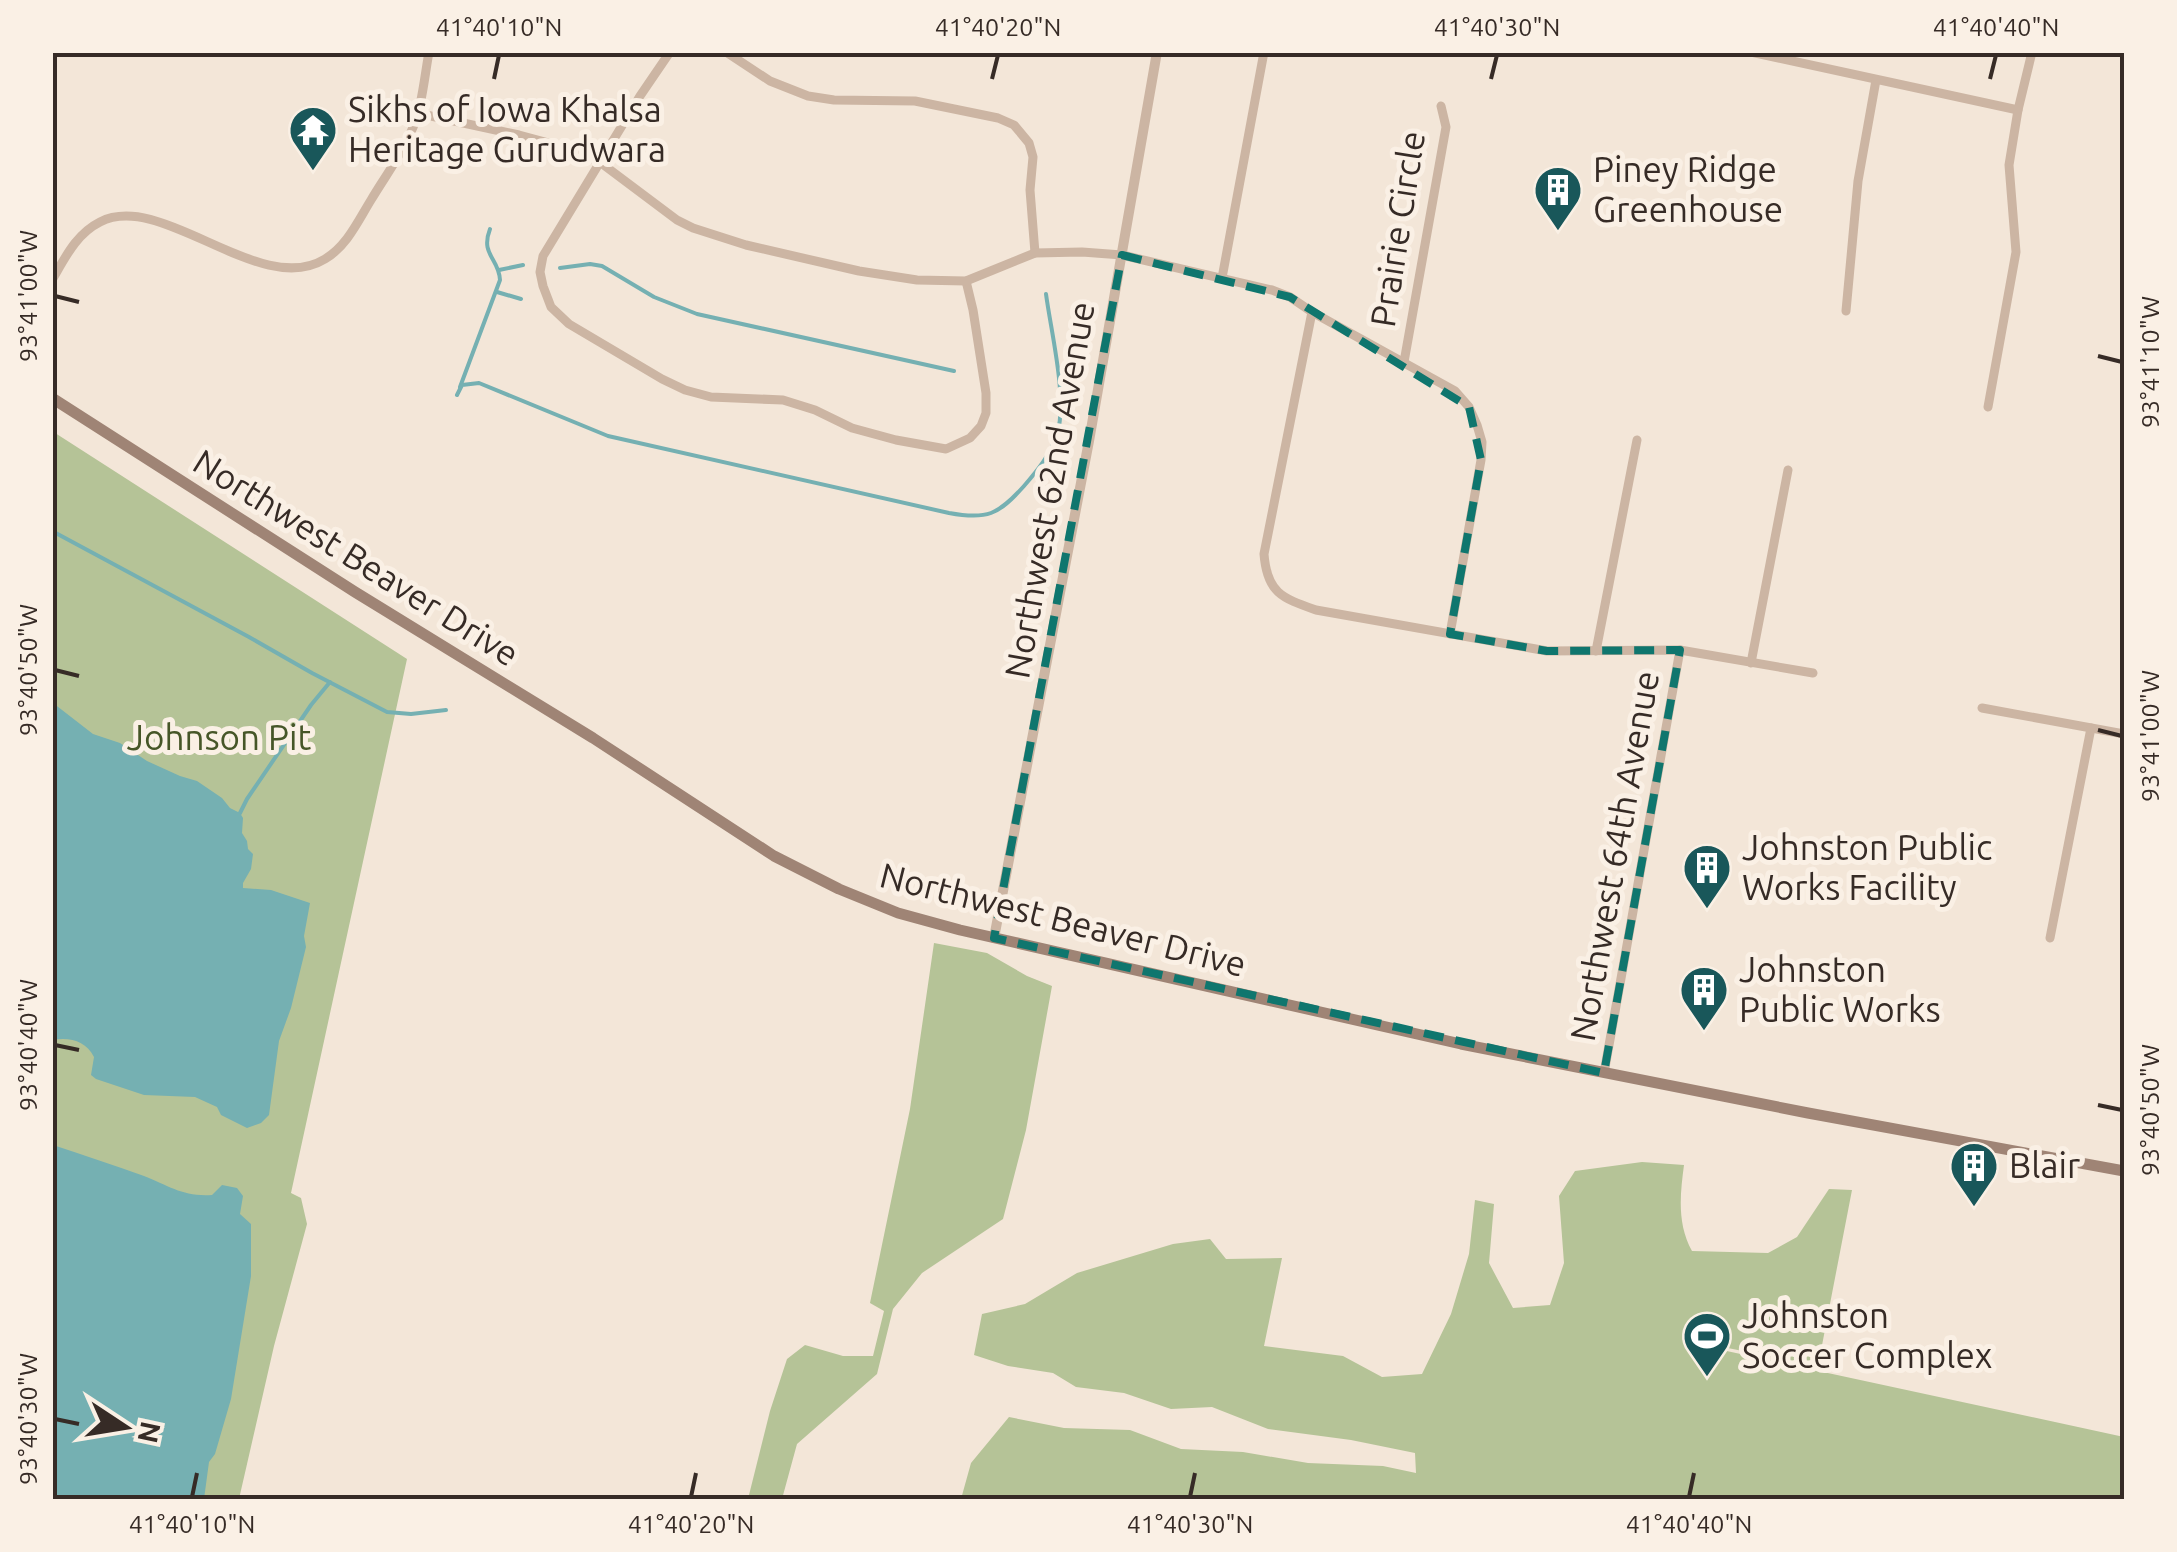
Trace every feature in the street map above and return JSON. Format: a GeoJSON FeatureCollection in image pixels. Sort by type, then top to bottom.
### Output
{"type":"FeatureCollection","features":[{"type":"Feature","properties":{"kind":"main road","name":"Northwest Beaver Drive"},"geometry":{"type":"LineString","coordinates":[[52,398],[774,856],[838,889],[898,912],[994,938],[1444,1040],[1808,1113],[2124,1170]]}},
{"type":"Feature","properties":{"kind":"street"},"geometry":{"type":"LineString","coordinates":[[52,280],[79,238],[102,220],[118,216],[167,226],[278,268],[302,268],[322,261],[340,248],[352,232],[410,136],[429,52]]}},
{"type":"Feature","properties":{"kind":"street"},"geometry":{"type":"LineString","coordinates":[[670,52],[542,256],[540,272],[551,308],[570,324],[685,390],[711,396],[783,400],[852,428],[946,449],[970,438],[986,413],[966,280]]}},
{"type":"Feature","properties":{"kind":"street"},"geometry":{"type":"LineString","coordinates":[[726,52],[770,81],[808,96],[915,101],[1014,124],[1030,143],[1034,157],[1030,190],[1035,253]]}},
{"type":"Feature","properties":{"kind":"street","name":"Northwest 62nd Avenue"},"geometry":{"type":"LineString","coordinates":[[994,938],[1157,52]]}},
{"type":"Feature","properties":{"kind":"street"},"geometry":{"type":"LineString","coordinates":[[1222,278],[1264,52]]}},
{"type":"Feature","properties":{"kind":"street"},"geometry":{"type":"LineString","coordinates":[[1751,52],[2018,110]]}},
{"type":"Feature","properties":{"kind":"street"},"geometry":{"type":"LineString","coordinates":[[1988,407],[2016,252],[2010,165],[2032,52]]}},
{"type":"Feature","properties":{"kind":"street"},"geometry":{"type":"LineString","coordinates":[[1846,311],[1858,181],[1876,80]]}},
{"type":"Feature","properties":{"kind":"street","name":"Prairie Circle"},"geometry":{"type":"LineString","coordinates":[[1404,362],[1446,126],[1441,106]]}},
{"type":"Feature","properties":{"kind":"street"},"geometry":{"type":"LineString","coordinates":[[417,113],[571,149],[601,163],[677,220],[715,237],[860,271],[917,280],[966,280],[1035,253],[1082,252],[1122,255],[1290,297],[1455,391],[1469,407],[1482,442],[1481,460],[1450,634]]}},
{"type":"Feature","properties":{"kind":"street"},"geometry":{"type":"LineString","coordinates":[[1312,312],[1264,554],[1265,573],[1273,590],[1316,610],[1547,651],[1680,650],[1814,673]]}},
{"type":"Feature","properties":{"kind":"street"},"geometry":{"type":"LineString","coordinates":[[1596,651],[1637,440]]}},
{"type":"Feature","properties":{"kind":"street"},"geometry":{"type":"LineString","coordinates":[[1750,663],[1788,470]]}},
{"type":"Feature","properties":{"kind":"street","name":"Northwest 64th Avenue"},"geometry":{"type":"LineString","coordinates":[[1604,1073],[1680,650]]}},
{"type":"Feature","properties":{"kind":"street"},"geometry":{"type":"LineString","coordinates":[[1982,708],[2124,734]]}},
{"type":"Feature","properties":{"kind":"street"},"geometry":{"type":"LineString","coordinates":[[2050,938],[2091,728]]}},
{"type":"Feature","properties":{"kind":"highlighted area"},"geometry":{"type":"Polygon","coordinates":[[[1122,255],[1290,297],[1469,407],[1481,460],[1450,634],[1547,651],[1680,650],[1604,1073],[994,938],[1122,255]]]}},
{"type":"Feature","properties":{"kind":"green space","name":"Johnson Pit"},"geometry":{"type":"Polygon","coordinates":[[[52,431],[407,659],[291,1193],[301,1198],[307,1224],[239,1499],[53,1499],[52,431]]]}},
{"type":"Feature","properties":{"kind":"green space"},"geometry":{"type":"Polygon","coordinates":[[[934,943],[987,953],[1052,986],[1026,1130],[1003,1219],[922,1273],[893,1309],[877,1374],[797,1444],[782,1499],[748,1499],[787,1359],[805,1345],[843,1356],[873,1356],[884,1311],[870,1303],[910,1109],[934,943]]]}},
{"type":"Feature","properties":{"kind":"green space"},"geometry":{"type":"Polygon","coordinates":[[[1642,1162],[1684,1165],[1682,1220],[1692,1251],[1768,1253],[1797,1237],[1829,1189],[1852,1190],[1818,1366],[1685,1342],[2124,1437],[2124,1499],[961,1499],[971,1463],[1009,1417],[1064,1428],[1130,1430],[1181,1449],[1243,1452],[1308,1463],[1383,1466],[1416,1473],[1415,1453],[1268,1429],[1212,1407],[1171,1409],[1124,1393],[1076,1387],[1053,1373],[1008,1366],[974,1355],[982,1314],[1025,1304],[1077,1273],[1173,1244],[1210,1239],[1226,1259],[1282,1258],[1264,1346],[1343,1356],[1382,1377],[1422,1374],[1451,1314],[1469,1254],[1475,1200],[1494,1204],[1489,1263],[1513,1308],[1550,1305],[1564,1263],[1559,1196],[1575,1171],[1642,1162]]]}},
{"type":"Feature","properties":{"kind":"water"},"geometry":{"type":"Polygon","coordinates":[[[53,703],[93,734],[197,781],[240,813],[242,833],[253,854],[243,888],[271,890],[310,903],[306,947],[279,1041],[269,1115],[261,1123],[247,1128],[195,1097],[144,1095],[96,1079],[91,1075],[94,1057],[87,1047],[71,1040],[53,1040],[53,703]]]}},
{"type":"Feature","properties":{"kind":"water"},"geometry":{"type":"Polygon","coordinates":[[[53,1145],[185,1193],[212,1195],[222,1185],[237,1188],[243,1196],[240,1214],[251,1224],[251,1276],[231,1399],[215,1454],[209,1462],[204,1499],[53,1499],[53,1145]]]}},
{"type":"Feature","properties":{"kind":"waterway"},"geometry":{"type":"LineString","coordinates":[[460,387],[500,280],[487,245],[490,229]]}},
{"type":"Feature","properties":{"kind":"waterway"},"geometry":{"type":"LineString","coordinates":[[499,270],[523,265]]}},
{"type":"Feature","properties":{"kind":"waterway"},"geometry":{"type":"LineString","coordinates":[[560,268],[602,266],[654,297],[697,314],[954,371]]}},
{"type":"Feature","properties":{"kind":"waterway"},"geometry":{"type":"LineString","coordinates":[[497,292],[521,299]]}},
{"type":"Feature","properties":{"kind":"waterway"},"geometry":{"type":"LineString","coordinates":[[457,395],[462,385],[479,383],[608,436],[949,513],[983,515],[999,509],[1024,486],[1039,468],[1057,434],[1060,385],[1046,294]]}},
{"type":"Feature","properties":{"kind":"waterway"},"geometry":{"type":"LineString","coordinates":[[52,531],[387,712],[446,710]]}},
{"type":"Feature","properties":{"kind":"waterway"},"geometry":{"type":"LineString","coordinates":[[240,813],[330,682]]}},
{"type":"Feature","properties":{"kind":"place","name":"Sikhs of Iowa Khalsa Heritage Gurudwara"},"geometry":{"type":"Point","coordinates":[313,172]}},
{"type":"Feature","properties":{"kind":"place","name":"Piney Ridge Greenhouse"},"geometry":{"type":"Point","coordinates":[1558,232]}},
{"type":"Feature","properties":{"kind":"place","name":"Johnston Public Works Facility"},"geometry":{"type":"Point","coordinates":[1707,910]}},
{"type":"Feature","properties":{"kind":"place","name":"Johnston Public Works"},"geometry":{"type":"Point","coordinates":[1704,1032]}},
{"type":"Feature","properties":{"kind":"place","name":"Blair"},"geometry":{"type":"Point","coordinates":[1974,1208]}},
{"type":"Feature","properties":{"kind":"place","name":"Johnston Soccer Complex"},"geometry":{"type":"Point","coordinates":[1707,1378]}}]}
